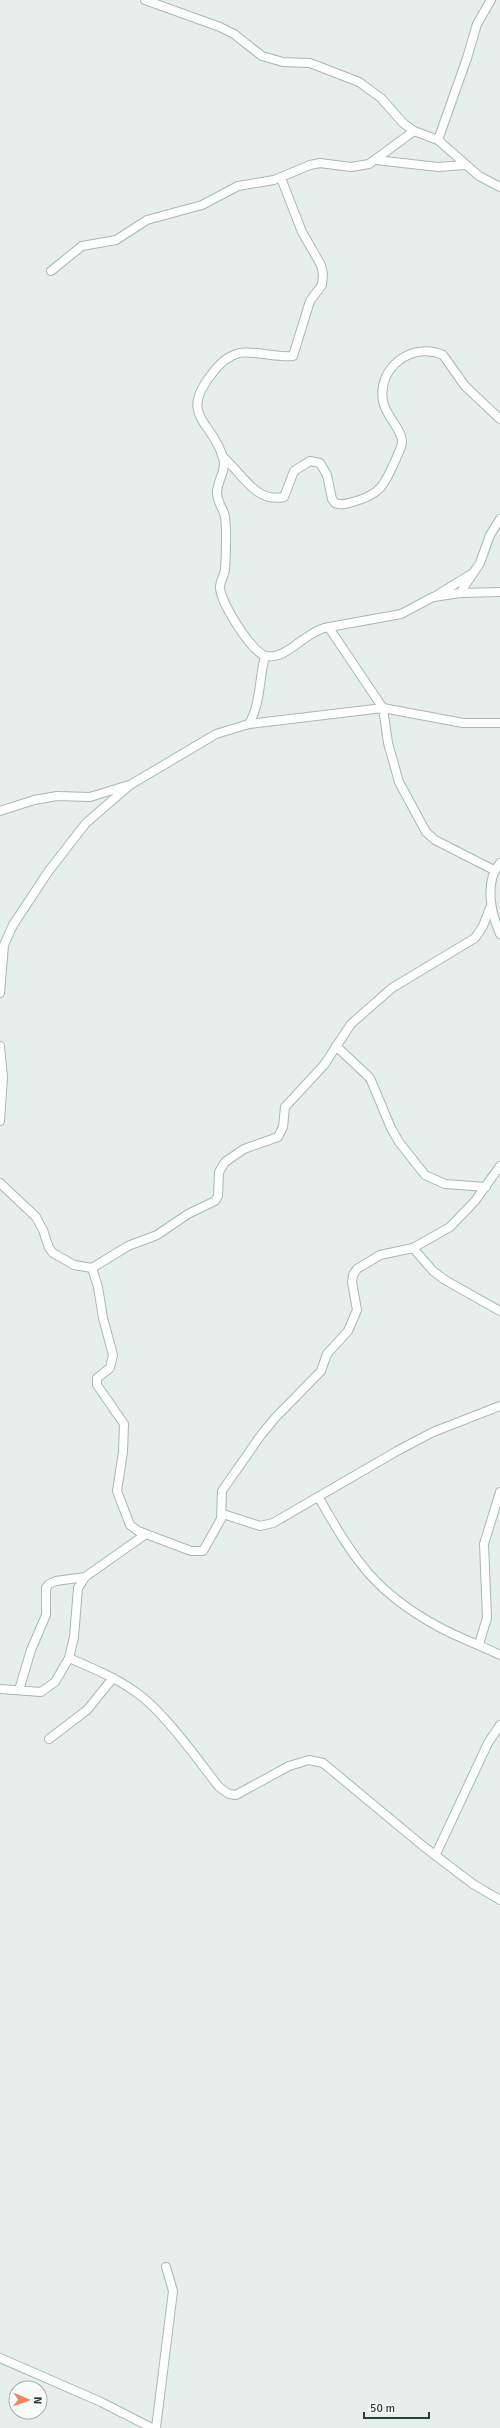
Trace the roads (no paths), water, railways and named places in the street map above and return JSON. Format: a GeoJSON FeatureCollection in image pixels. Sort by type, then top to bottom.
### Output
{"type":"FeatureCollection","features":[{"type":"Feature","properties":{"kind":"street"},"geometry":{"type":"LineString","coordinates":[[145,0],[220,27],[234,34],[262,56],[283,62],[310,63],[353,79],[381,98],[403,123],[414,131],[438,140],[464,165],[479,176],[500,187]]}},
{"type":"Feature","properties":{"kind":"street"},"geometry":{"type":"LineString","coordinates":[[438,140],[467,58],[477,24],[491,0]]}},
{"type":"Feature","properties":{"kind":"street"},"geometry":{"type":"LineString","coordinates":[[51,271],[82,246],[116,240],[147,220],[202,205],[238,186],[280,178],[310,165],[320,163],[351,167],[369,164],[414,131]]}},
{"type":"Feature","properties":{"kind":"street"},"geometry":{"type":"LineString","coordinates":[[376,160],[438,167],[464,165]]}},
{"type":"Feature","properties":{"kind":"street"},"geometry":{"type":"LineString","coordinates":[[280,178],[302,232],[321,265],[324,279],[310,301],[293,356],[270,356],[241,353],[230,357],[216,368],[204,383],[196,402],[204,424],[223,457],[263,497],[270,499],[284,497],[294,471],[297,467],[310,461],[320,463],[328,475],[332,499],[335,503],[345,504],[368,497],[382,487],[402,446],[401,436],[387,414],[382,389],[387,374],[401,357],[412,354],[428,353],[443,355],[465,386],[500,419]]}},
{"type":"Feature","properties":{"kind":"street"},"geometry":{"type":"LineString","coordinates":[[223,457],[224,469],[217,493],[225,519],[225,569],[220,587],[224,602],[231,615],[246,636],[265,656],[274,656],[287,652],[312,632],[401,614],[433,597],[474,572]]}},
{"type":"Feature","properties":{"kind":"street"},"geometry":{"type":"LineString","coordinates":[[460,593],[483,556],[490,535],[500,519]]}},
{"type":"Feature","properties":{"kind":"street"},"geometry":{"type":"LineString","coordinates":[[433,597],[460,593],[500,592]]}},
{"type":"Feature","properties":{"kind":"street"},"geometry":{"type":"LineString","coordinates":[[329,628],[383,708],[388,743],[398,782],[426,832],[436,840],[494,870]]}},
{"type":"Feature","properties":{"kind":"street"},"geometry":{"type":"LineString","coordinates":[[249,724],[256,712],[259,676],[265,656]]}},
{"type":"Feature","properties":{"kind":"street"},"geometry":{"type":"LineString","coordinates":[[0,993],[4,945],[13,925],[28,900],[86,823],[130,785],[216,734],[249,724],[383,708],[463,723],[500,723]]}},
{"type":"Feature","properties":{"kind":"street"},"geometry":{"type":"LineString","coordinates":[[0,811],[34,800],[57,796],[79,799],[130,785]]}},
{"type":"Feature","properties":{"kind":"street"},"geometry":{"type":"LineString","coordinates":[[0,1183],[36,1217],[43,1230],[49,1248],[53,1253],[74,1266],[92,1268],[128,1246],[157,1235],[188,1214],[215,1201],[219,1189],[219,1172],[226,1162],[244,1149],[278,1137],[283,1127],[285,1107],[324,1065],[351,1024],[392,988],[475,938],[483,926],[490,908],[494,870],[500,863]]}},
{"type":"Feature","properties":{"kind":"street"},"geometry":{"type":"LineString","coordinates":[[490,908],[500,934]]}},
{"type":"Feature","properties":{"kind":"street"},"geometry":{"type":"LineString","coordinates":[[0,1046],[3,1077],[0,1121]]}},
{"type":"Feature","properties":{"kind":"street"},"geometry":{"type":"LineString","coordinates":[[336,1046],[370,1078],[391,1128],[399,1142],[426,1176],[445,1184],[486,1187]]}},
{"type":"Feature","properties":{"kind":"street"},"geometry":{"type":"LineString","coordinates":[[92,1268],[98,1287],[103,1318],[113,1355],[110,1368],[98,1378],[97,1385],[120,1417],[125,1429],[118,1497],[130,1525],[146,1534],[192,1552],[202,1551],[216,1531],[223,1514],[221,1500],[222,1491],[275,1418],[321,1371],[327,1354],[348,1331],[356,1310],[352,1282],[353,1275],[357,1269],[380,1255],[413,1248],[450,1227],[486,1187],[500,1166]]}},
{"type":"Feature","properties":{"kind":"street"},"geometry":{"type":"LineString","coordinates":[[413,1248],[433,1271],[445,1280],[500,1311]]}},
{"type":"Feature","properties":{"kind":"street"},"geometry":{"type":"LineString","coordinates":[[223,1514],[260,1526],[273,1523],[319,1498],[361,1471],[433,1432],[500,1406]]}},
{"type":"Feature","properties":{"kind":"street"},"geometry":{"type":"LineString","coordinates":[[479,1644],[487,1618],[484,1544],[500,1492]]}},
{"type":"Feature","properties":{"kind":"street"},"geometry":{"type":"LineString","coordinates":[[319,1498],[348,1549],[382,1589],[398,1602],[438,1627],[479,1644],[500,1655]]}},
{"type":"Feature","properties":{"kind":"street"},"geometry":{"type":"LineString","coordinates":[[1,1689],[41,1692],[48,1688],[63,1670],[69,1658],[74,1637],[78,1588],[85,1577],[146,1534]]}},
{"type":"Feature","properties":{"kind":"street"},"geometry":{"type":"LineString","coordinates":[[19,1690],[31,1650],[46,1616],[46,1588],[49,1584],[56,1581],[85,1577]]}},
{"type":"Feature","properties":{"kind":"street"},"geometry":{"type":"LineString","coordinates":[[69,1658],[113,1678],[138,1694],[162,1718],[219,1787],[229,1794],[240,1794],[289,1766],[309,1760],[323,1763],[473,1884],[500,1900]]}},
{"type":"Feature","properties":{"kind":"street"},"geometry":{"type":"LineString","coordinates":[[49,1739],[87,1710],[113,1678]]}},
{"type":"Feature","properties":{"kind":"street"},"geometry":{"type":"LineString","coordinates":[[436,1854],[488,1743],[500,1725]]}},
{"type":"Feature","properties":{"kind":"street"},"geometry":{"type":"LineString","coordinates":[[156,2428],[172,2291],[166,2267]]}},
{"type":"Feature","properties":{"kind":"street"},"geometry":{"type":"LineString","coordinates":[[0,2358],[101,2402],[152,2428]]}}]}
